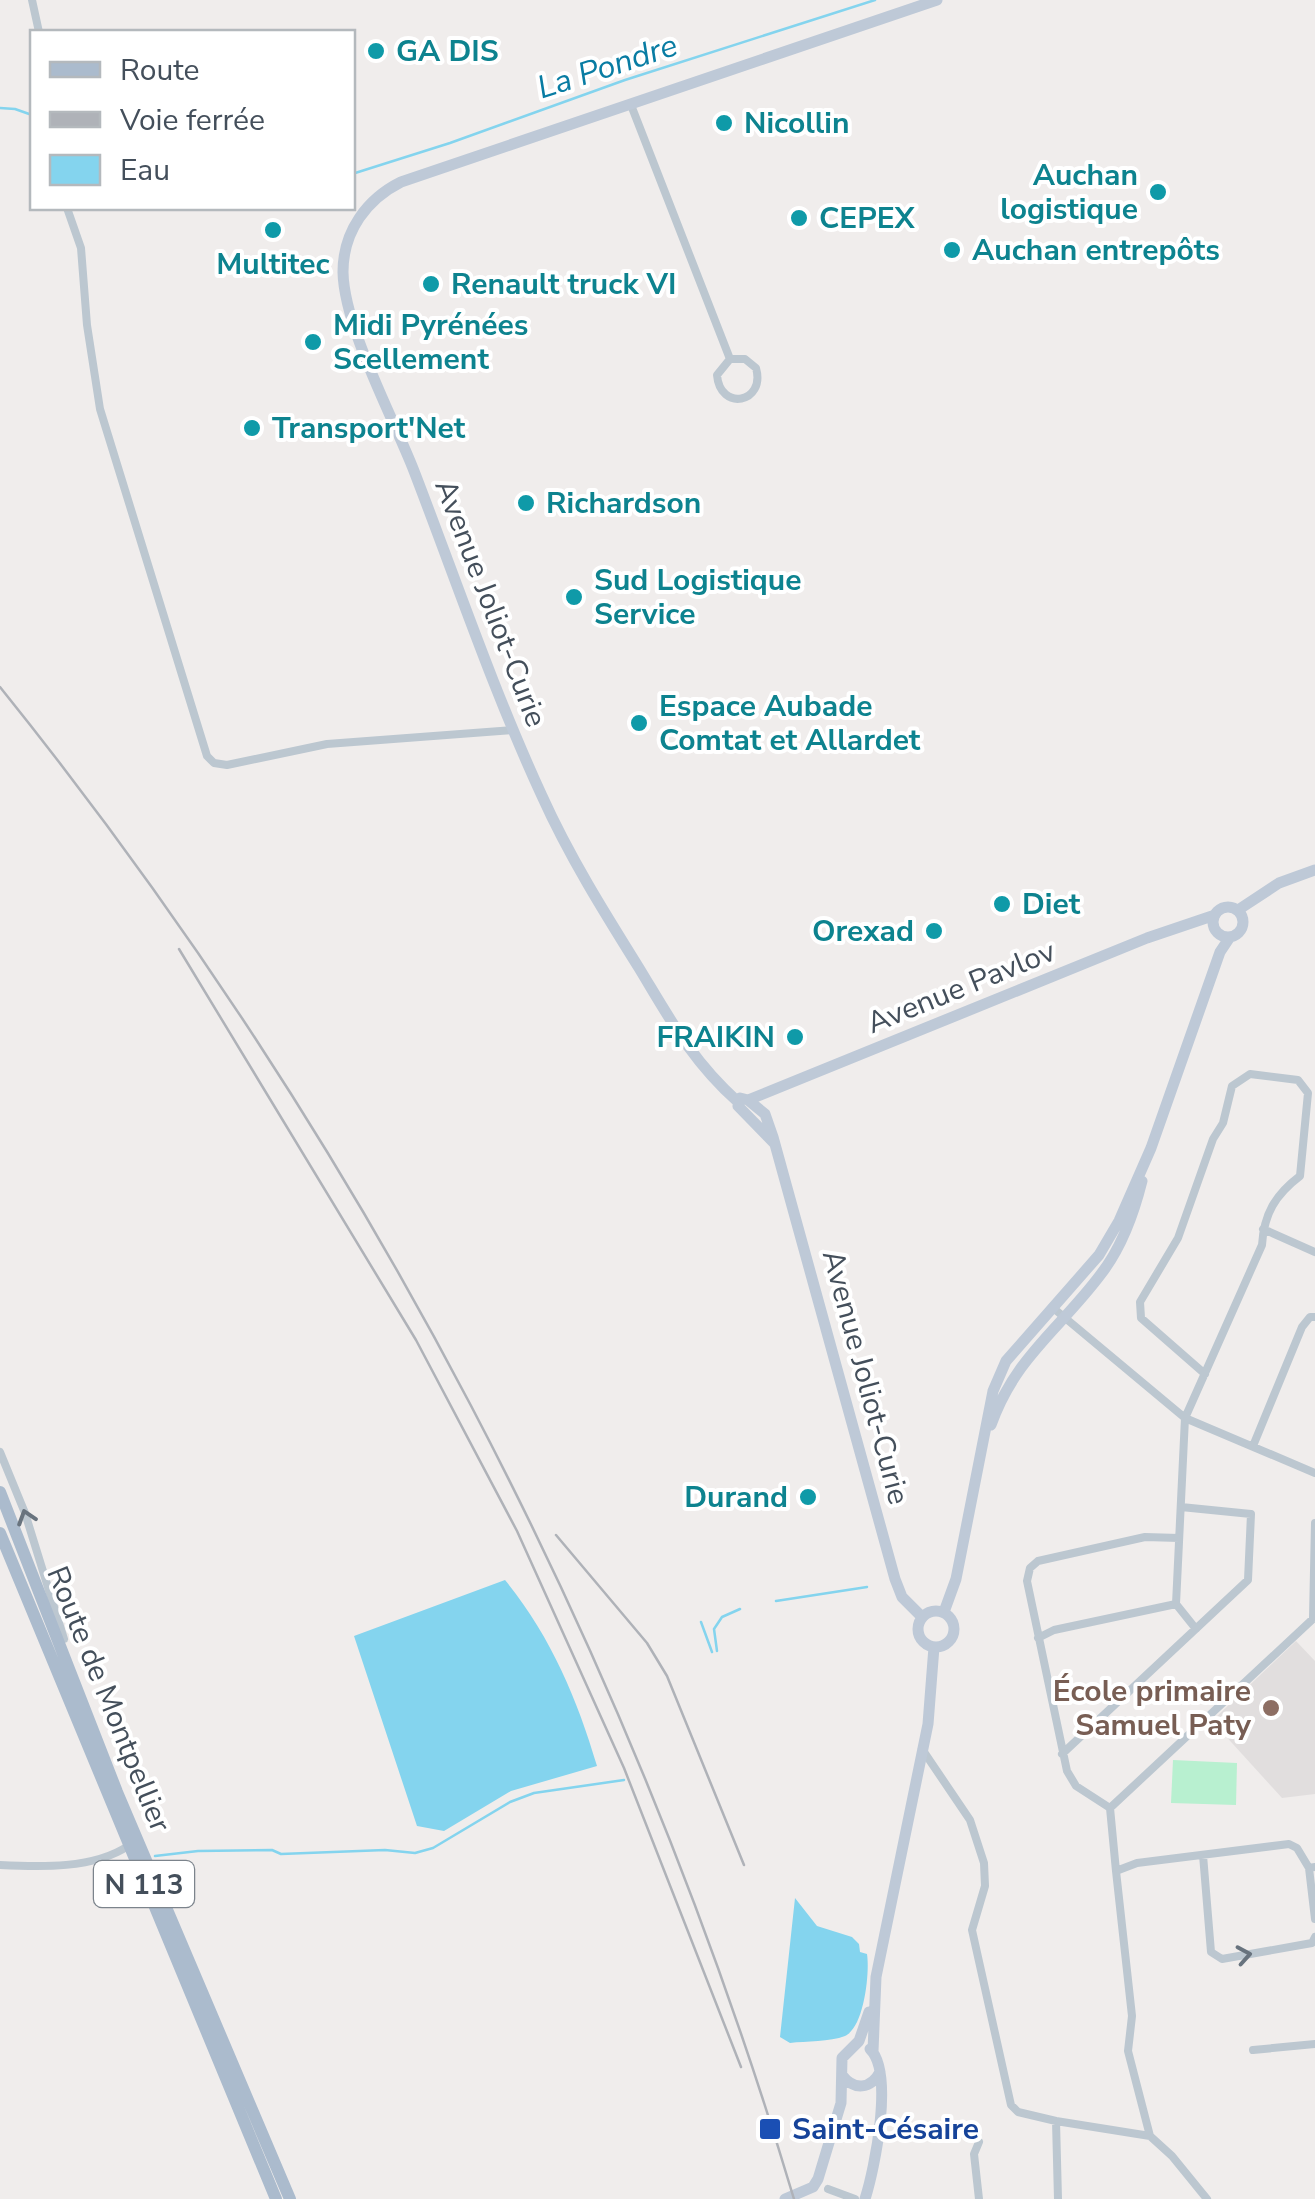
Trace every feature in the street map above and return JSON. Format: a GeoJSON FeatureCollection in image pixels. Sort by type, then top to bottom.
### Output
{"type":"FeatureCollection","features":[{"type":"Feature","properties":{"kind":"main road","name":"Route de Montpellier"},"geometry":{"type":"LineString","coordinates":[[0,1494],[117,1792],[290,2199]]}},
{"type":"Feature","properties":{"kind":"main road","name":"Route de Montpellier"},"geometry":{"type":"LineString","coordinates":[[0,1534],[276,2199]]}},
{"type":"Feature","properties":{"kind":"street"},"geometry":{"type":"LineString","coordinates":[[32,0],[39,30]]}},
{"type":"Feature","properties":{"kind":"street","name":"Avenue Joliot-Curie"},"geometry":{"type":"LineString","coordinates":[[922,1617],[902,1597],[895,1579],[765,1114],[746,1104],[696,1060],[568,849],[512,730],[350,316],[344,279],[346,252],[358,219],[380,192],[401,182],[936,0]]}},
{"type":"Feature","properties":{"kind":"street"},"geometry":{"type":"LineString","coordinates":[[630,105],[730,359]]}},
{"type":"Feature","properties":{"kind":"street"},"geometry":{"type":"LineString","coordinates":[[68,210],[80,239],[90,356],[100,408],[206,756],[214,763],[227,765],[327,744],[512,730]]}},
{"type":"Feature","properties":{"kind":"street"},"geometry":{"type":"LineString","coordinates":[[730,359],[745,359],[756,368],[758,382],[745,398],[724,394],[718,382],[720,368],[730,359]]}},
{"type":"Feature","properties":{"kind":"street"},"geometry":{"type":"LineString","coordinates":[[944,1612],[956,1580],[993,1391],[1006,1361],[1099,1254],[1119,1221],[1150,1148],[1220,952],[1242,928],[1240,914],[1270,889],[1315,870]]}},
{"type":"Feature","properties":{"kind":"street","name":"Avenue Pavlov"},"geometry":{"type":"LineString","coordinates":[[746,1104],[1194,920],[1215,923],[1224,907],[1240,914]]}},
{"type":"Feature","properties":{"kind":"street"},"geometry":{"type":"LineString","coordinates":[[1215,923],[1230,937]]}},
{"type":"Feature","properties":{"kind":"street"},"geometry":{"type":"LineString","coordinates":[[1215,923],[1220,952]]}},
{"type":"Feature","properties":{"kind":"street"},"geometry":{"type":"LineString","coordinates":[[1196,1629],[1176,1604],[1185,1418],[1206,1374],[1262,1245],[1263,1229],[1278,1193],[1300,1176],[1308,1093],[1298,1080],[1250,1074],[1232,1086],[1223,1123],[1213,1139],[1178,1238],[1140,1302],[1142,1318],[1206,1374]]}},
{"type":"Feature","properties":{"kind":"street"},"geometry":{"type":"LineString","coordinates":[[983,1448],[997,1408],[1020,1366],[1102,1274],[1117,1250],[1138,1197],[1150,1148]]}},
{"type":"Feature","properties":{"kind":"street"},"geometry":{"type":"LineString","coordinates":[[1263,1229],[1315,1252]]}},
{"type":"Feature","properties":{"kind":"street"},"geometry":{"type":"LineString","coordinates":[[1052,1308],[1185,1418],[1315,1472]]}},
{"type":"Feature","properties":{"kind":"street"},"geometry":{"type":"LineString","coordinates":[[1253,1446],[1302,1327],[1313,1315]]}},
{"type":"Feature","properties":{"kind":"street"},"geometry":{"type":"LineString","coordinates":[[0,1452],[25,1513],[74,1678]]}},
{"type":"Feature","properties":{"kind":"street"},"geometry":{"type":"LineString","coordinates":[[0,1494],[8,1476]]}},
{"type":"Feature","properties":{"kind":"street"},"geometry":{"type":"LineString","coordinates":[[1062,1754],[1248,1580],[1251,1514],[1181,1507]]}},
{"type":"Feature","properties":{"kind":"street"},"geometry":{"type":"LineString","coordinates":[[1110,1808],[1314,1618],[1315,1523]]}},
{"type":"Feature","properties":{"kind":"street"},"geometry":{"type":"LineString","coordinates":[[1110,1808],[1076,1786],[1062,1754],[1027,1581],[1030,1568],[1038,1561],[1145,1537],[1179,1538]]}},
{"type":"Feature","properties":{"kind":"street"},"geometry":{"type":"LineString","coordinates":[[0,1548],[14,1568]]}},
{"type":"Feature","properties":{"kind":"street"},"geometry":{"type":"LineString","coordinates":[[1038,1638],[1054,1630],[1176,1604]]}},
{"type":"Feature","properties":{"kind":"street"},"geometry":{"type":"LineString","coordinates":[[932,1611],[944,1612],[954,1623],[954,1630],[948,1643],[934,1648],[919,1636],[922,1617],[932,1611]]}},
{"type":"Feature","properties":{"kind":"street"},"geometry":{"type":"LineString","coordinates":[[784,2199],[813,2187],[818,2179],[840,2103],[842,2058],[854,2048],[864,2028],[930,1709],[934,1648]]}},
{"type":"Feature","properties":{"kind":"street"},"geometry":{"type":"LineString","coordinates":[[922,1748],[970,1820],[984,1863],[985,1886],[972,1930],[1011,2106],[1018,2112],[1056,2121],[1150,2136]]}},
{"type":"Feature","properties":{"kind":"street"},"geometry":{"type":"LineString","coordinates":[[1110,1808],[1132,2016],[1127,2047],[1150,2136],[1184,2169],[1206,2199]]}},
{"type":"Feature","properties":{"kind":"street"},"geometry":{"type":"LineString","coordinates":[[1116,1871],[1138,1864],[1290,1844],[1298,1848],[1312,1868],[1315,1919]]}},
{"type":"Feature","properties":{"kind":"street"},"geometry":{"type":"LineString","coordinates":[[0,1865],[88,1861],[112,1857],[128,1846]]}},
{"type":"Feature","properties":{"kind":"street"},"geometry":{"type":"LineString","coordinates":[[1202,1855],[1212,1952],[1222,1959],[1312,1943],[1315,1938]]}},
{"type":"Feature","properties":{"kind":"street"},"geometry":{"type":"LineString","coordinates":[[88,1861],[141,1878]]}},
{"type":"Feature","properties":{"kind":"street"},"geometry":{"type":"LineString","coordinates":[[866,2199],[875,2166],[880,2104],[879,2060],[873,2051],[874,1990]]}},
{"type":"Feature","properties":{"kind":"street"},"geometry":{"type":"LineString","coordinates":[[1253,2050],[1315,2044]]}},
{"type":"Feature","properties":{"kind":"street"},"geometry":{"type":"LineString","coordinates":[[854,2048],[873,2051]]}},
{"type":"Feature","properties":{"kind":"street"},"geometry":{"type":"LineString","coordinates":[[840,2103],[859,2087],[872,2083],[880,2072]]}},
{"type":"Feature","properties":{"kind":"street"},"geometry":{"type":"LineString","coordinates":[[842,2076],[880,2104]]}},
{"type":"Feature","properties":{"kind":"street"},"geometry":{"type":"LineString","coordinates":[[1056,2121],[1058,2199]]}},
{"type":"Feature","properties":{"kind":"street"},"geometry":{"type":"LineString","coordinates":[[979,2142],[974,2154],[979,2199]]}},
{"type":"Feature","properties":{"kind":"street"},"geometry":{"type":"LineString","coordinates":[[828,2189],[856,2199]]}},
{"type":"Feature","properties":{"kind":"shaded area","name":"École primaire Samuel Paty"},"geometry":{"type":"Polygon","coordinates":[[[1296,1641],[1315,1661],[1315,1794],[1282,1798],[1212,1721],[1296,1641]]]}},
{"type":"Feature","properties":{"kind":"green space"},"geometry":{"type":"Polygon","coordinates":[[[1173,1760],[1237,1763],[1236,1805],[1171,1803],[1173,1760]]]}},
{"type":"Feature","properties":{"kind":"water"},"geometry":{"type":"Polygon","coordinates":[[[505,1580],[536,1623],[560,1668],[597,1766],[511,1791],[444,1831],[417,1826],[354,1636],[505,1580]]]}},
{"type":"Feature","properties":{"kind":"water"},"geometry":{"type":"Polygon","coordinates":[[[795,1898],[817,1926],[852,1937],[860,1952],[867,1954],[868,1974],[861,2012],[852,2031],[845,2036],[790,2043],[780,2037],[795,1898]]]}},
{"type":"Feature","properties":{"kind":"waterway","name":"La Pondre"},"geometry":{"type":"LineString","coordinates":[[355,173],[625,80],[875,0]]}},
{"type":"Feature","properties":{"kind":"waterway","name":"La Pondre"},"geometry":{"type":"LineString","coordinates":[[0,108],[30,114]]}},
{"type":"Feature","properties":{"kind":"waterway"},"geometry":{"type":"LineString","coordinates":[[776,1601],[867,1587]]}},
{"type":"Feature","properties":{"kind":"waterway"},"geometry":{"type":"LineString","coordinates":[[717,1651],[714,1629],[722,1617],[740,1609]]}},
{"type":"Feature","properties":{"kind":"waterway"},"geometry":{"type":"LineString","coordinates":[[701,1622],[712,1652]]}},
{"type":"Feature","properties":{"kind":"waterway"},"geometry":{"type":"LineString","coordinates":[[155,1856],[272,1850],[281,1854],[385,1850],[415,1853],[433,1848],[510,1802],[534,1793],[624,1780]]}},
{"type":"Feature","properties":{"kind":"railway"},"geometry":{"type":"LineString","coordinates":[[0,687],[131,858],[253,1035],[366,1217],[470,1405],[565,1597],[651,1793],[727,1994],[794,2199]]}},
{"type":"Feature","properties":{"kind":"railway"},"geometry":{"type":"LineString","coordinates":[[179,949],[416,1340],[517,1531],[624,1768],[741,2067]]}},
{"type":"Feature","properties":{"kind":"railway"},"geometry":{"type":"LineString","coordinates":[[556,1535],[647,1643],[667,1676],[744,1865]]}},
{"type":"Feature","properties":{"kind":"place","name":"GA DIS"},"geometry":{"type":"Point","coordinates":[376,51]}},
{"type":"Feature","properties":{"kind":"place","name":"Nicollin"},"geometry":{"type":"Point","coordinates":[724,123]}},
{"type":"Feature","properties":{"kind":"place","name":"Auchan logistique"},"geometry":{"type":"Point","coordinates":[1158,192]}},
{"type":"Feature","properties":{"kind":"place","name":"CEPEX"},"geometry":{"type":"Point","coordinates":[799,218]}},
{"type":"Feature","properties":{"kind":"place","name":"Multitec"},"geometry":{"type":"Point","coordinates":[273,230]}},
{"type":"Feature","properties":{"kind":"place","name":"Auchan entrepôts"},"geometry":{"type":"Point","coordinates":[952,250]}},
{"type":"Feature","properties":{"kind":"place","name":"Renault truck VI"},"geometry":{"type":"Point","coordinates":[431,284]}},
{"type":"Feature","properties":{"kind":"place","name":"Midi Pyrénées Scellement"},"geometry":{"type":"Point","coordinates":[313,342]}},
{"type":"Feature","properties":{"kind":"place","name":"Transport'Net"},"geometry":{"type":"Point","coordinates":[252,428]}},
{"type":"Feature","properties":{"kind":"place","name":"Richardson"},"geometry":{"type":"Point","coordinates":[526,503]}},
{"type":"Feature","properties":{"kind":"place","name":"Sud Logistique Service"},"geometry":{"type":"Point","coordinates":[574,597]}},
{"type":"Feature","properties":{"kind":"place","name":"Espace Aubade Comtat et Allardet"},"geometry":{"type":"Point","coordinates":[639,723]}},
{"type":"Feature","properties":{"kind":"place","name":"Diet"},"geometry":{"type":"Point","coordinates":[1002,904]}},
{"type":"Feature","properties":{"kind":"place","name":"Orexad"},"geometry":{"type":"Point","coordinates":[934,931]}},
{"type":"Feature","properties":{"kind":"place","name":"FRAIKIN"},"geometry":{"type":"Point","coordinates":[795,1037]}},
{"type":"Feature","properties":{"kind":"place","name":"Durand"},"geometry":{"type":"Point","coordinates":[808,1497]}},
{"type":"Feature","properties":{"kind":"place","name":"École primaire Samuel Paty"},"geometry":{"type":"Point","coordinates":[1271,1708]}},
{"type":"Feature","properties":{"kind":"place","name":"Saint-Césaire"},"geometry":{"type":"Point","coordinates":[770,2129]}}]}
